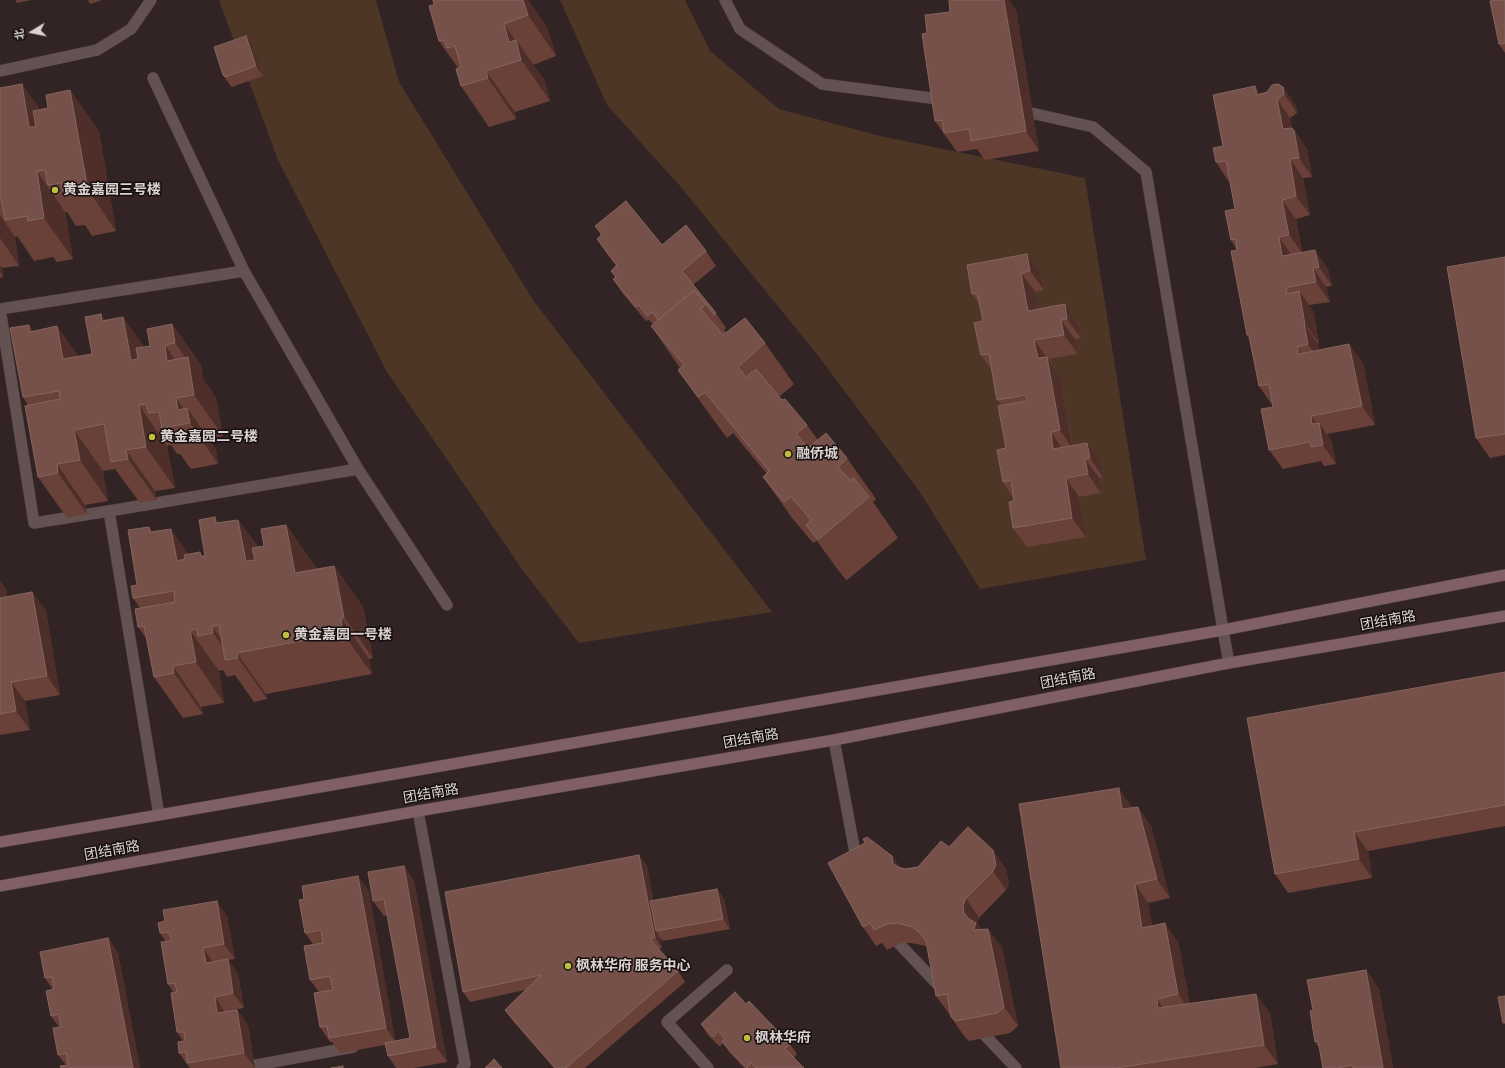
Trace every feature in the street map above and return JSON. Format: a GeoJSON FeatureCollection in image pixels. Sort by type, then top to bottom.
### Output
{"type":"FeatureCollection","features":[{"type":"Feature","properties":{"kind":"main road","name":"团结南路"},"geometry":{"type":"LineString","coordinates":[[0,842],[1223,630],[1505,575]]}},
{"type":"Feature","properties":{"kind":"main road","name":"团结南路"},"geometry":{"type":"LineString","coordinates":[[0,886],[418,811],[834,740],[1229,662],[1505,616]]}},
{"type":"Feature","properties":{"kind":"street"},"geometry":{"type":"LineString","coordinates":[[0,71],[97,50],[131,29],[151,0]]}},
{"type":"Feature","properties":{"kind":"street"},"geometry":{"type":"LineString","coordinates":[[725,0],[740,28],[822,84],[956,101]]}},
{"type":"Feature","properties":{"kind":"street"},"geometry":{"type":"LineString","coordinates":[[153,78],[244,271],[358,469],[447,605]]}},
{"type":"Feature","properties":{"kind":"street"},"geometry":{"type":"LineString","coordinates":[[1008,108],[1093,127],[1146,172],[1229,662]]}},
{"type":"Feature","properties":{"kind":"street"},"geometry":{"type":"LineString","coordinates":[[244,271],[0,309],[34,523],[358,469]]}},
{"type":"Feature","properties":{"kind":"street"},"geometry":{"type":"LineString","coordinates":[[109,511],[159,815]]}},
{"type":"Feature","properties":{"kind":"street"},"geometry":{"type":"LineString","coordinates":[[834,740],[859,870]]}},
{"type":"Feature","properties":{"kind":"street"},"geometry":{"type":"LineString","coordinates":[[418,811],[465,1064],[462,1068]]}},
{"type":"Feature","properties":{"kind":"street"},"geometry":{"type":"LineString","coordinates":[[882,926],[952,1000]]}},
{"type":"Feature","properties":{"kind":"street"},"geometry":{"type":"LineString","coordinates":[[708,1068],[668,1022],[727,970]]}},
{"type":"Feature","properties":{"kind":"street"},"geometry":{"type":"LineString","coordinates":[[968,1017],[1016,1068]]}},
{"type":"Feature","properties":{"kind":"street"},"geometry":{"type":"LineString","coordinates":[[241,1068],[364,1046]]}},
{"type":"Feature","properties":{"kind":"shaded area"},"geometry":{"type":"Polygon","coordinates":[[[219,0],[376,0],[399,82],[533,300],[772,612],[579,643],[524,572],[387,372],[278,160],[219,0]]]}},
{"type":"Feature","properties":{"kind":"shaded area"},"geometry":{"type":"Polygon","coordinates":[[[560,0],[685,0],[710,51],[779,109],[880,136],[1085,178],[1146,560],[980,589],[920,492],[816,353],[680,186],[607,105],[560,0]]]}},
{"type":"Feature","properties":{"kind":"building"},"geometry":{"type":"Polygon","coordinates":[[[433,0],[523,0],[528,15],[504,24],[509,42],[516,40],[521,60],[486,71],[488,78],[461,86],[456,69],[461,67],[455,46],[447,48],[444,40],[439,41],[429,6],[434,5],[433,0]]]}},
{"type":"Feature","properties":{"kind":"building"},"geometry":{"type":"Polygon","coordinates":[[[949,0],[1004,0],[1026,131],[971,141],[969,129],[944,133],[942,120],[935,121],[922,34],[927,33],[925,15],[950,12],[949,0]]]}},
{"type":"Feature","properties":{"kind":"building"},"geometry":{"type":"Polygon","coordinates":[[[1505,0],[1505,43],[1499,44],[1490,1],[1505,0]]]}},
{"type":"Feature","properties":{"kind":"building"},"geometry":{"type":"Polygon","coordinates":[[[246,36],[256,66],[225,77],[214,47],[246,36]]]}},
{"type":"Feature","properties":{"kind":"building"},"geometry":{"type":"Polygon","coordinates":[[[22,84],[29,127],[36,127],[33,111],[48,108],[46,95],[70,90],[88,190],[64,195],[61,183],[48,185],[45,170],[37,171],[44,218],[28,221],[27,216],[5,220],[0,193],[0,88],[22,84]]]}},
{"type":"Feature","properties":{"kind":"building"},"geometry":{"type":"Polygon","coordinates":[[[1278,84],[1283,87],[1284,94],[1277,99],[1283,129],[1292,128],[1294,130],[1299,158],[1290,159],[1296,196],[1282,200],[1289,235],[1279,237],[1282,256],[1315,250],[1319,267],[1313,268],[1316,282],[1289,287],[1286,289],[1287,294],[1299,291],[1308,344],[1297,347],[1299,354],[1349,344],[1362,406],[1311,416],[1312,424],[1319,423],[1323,445],[1311,447],[1310,442],[1269,450],[1261,409],[1273,407],[1268,384],[1259,386],[1249,335],[1247,335],[1231,251],[1237,250],[1236,239],[1231,240],[1225,211],[1235,209],[1226,161],[1216,162],[1213,148],[1223,146],[1213,95],[1255,86],[1257,95],[1267,92],[1272,85],[1278,84]]]}},
{"type":"Feature","properties":{"kind":"building"},"geometry":{"type":"Polygon","coordinates":[[[626,201],[662,245],[686,225],[706,251],[682,271],[716,313],[714,315],[695,291],[693,291],[658,320],[652,312],[647,316],[639,305],[636,307],[613,279],[616,277],[611,271],[617,265],[597,239],[602,234],[595,226],[626,201]]]}},
{"type":"Feature","properties":{"kind":"building"},"geometry":{"type":"Polygon","coordinates":[[[1027,254],[1030,271],[1021,273],[1028,311],[1065,304],[1067,319],[1061,320],[1064,335],[1034,340],[1038,358],[1047,357],[1060,430],[1051,432],[1053,449],[1087,443],[1090,458],[1085,459],[1088,474],[1066,478],[1072,518],[1013,528],[1009,502],[1014,501],[1011,480],[1003,482],[997,450],[1006,448],[998,406],[1027,401],[1026,395],[997,400],[989,354],[981,355],[974,323],[983,321],[977,293],[972,294],[967,265],[1027,254]]]}},
{"type":"Feature","properties":{"kind":"building"},"geometry":{"type":"Polygon","coordinates":[[[1505,257],[1505,434],[1476,438],[1447,267],[1505,257]]]}},
{"type":"Feature","properties":{"kind":"building","name":"融侨城"},"geometry":{"type":"Polygon","coordinates":[[[693,291],[695,291],[706,304],[701,309],[723,335],[745,318],[746,319],[765,343],[738,367],[746,377],[756,369],[782,400],[785,399],[807,425],[796,434],[808,448],[826,433],[847,458],[838,467],[851,481],[853,477],[869,497],[819,539],[817,539],[806,525],[811,520],[791,497],[784,502],[763,477],[769,471],[705,392],[698,397],[678,370],[684,365],[651,326],[693,291]]]}},
{"type":"Feature","properties":{"kind":"building"},"geometry":{"type":"Polygon","coordinates":[[[101,314],[102,321],[123,317],[131,360],[138,359],[136,348],[150,346],[147,329],[172,324],[175,343],[165,345],[167,361],[188,357],[194,395],[176,398],[178,410],[187,408],[190,423],[162,428],[159,412],[149,413],[146,404],[139,405],[146,447],[126,450],[128,459],[111,462],[104,424],[74,430],[80,460],[57,464],[58,473],[38,477],[25,406],[60,399],[59,391],[23,397],[10,328],[29,325],[30,332],[57,326],[63,359],[92,354],[85,317],[101,314]]]}},
{"type":"Feature","properties":{"kind":"building"},"geometry":{"type":"Polygon","coordinates":[[[215,517],[216,523],[238,520],[246,561],[255,560],[252,548],[264,546],[261,529],[286,525],[295,573],[334,566],[344,617],[341,618],[343,633],[237,653],[238,658],[225,660],[219,625],[212,626],[213,633],[198,636],[197,629],[190,630],[196,662],[173,666],[174,673],[154,677],[144,626],[138,627],[135,609],[175,602],[174,591],[133,598],[131,586],[137,585],[128,530],[149,527],[150,532],[171,529],[177,561],[185,559],[184,555],[200,552],[201,556],[205,556],[199,520],[215,517]]]}},
{"type":"Feature","properties":{"kind":"building"},"geometry":{"type":"Polygon","coordinates":[[[32,592],[47,676],[11,682],[16,711],[0,714],[0,598],[32,592]]]}},
{"type":"Feature","properties":{"kind":"building"},"geometry":{"type":"Polygon","coordinates":[[[1505,672],[1505,805],[1354,832],[1359,859],[1275,874],[1247,718],[1505,672]]]}},
{"type":"Feature","properties":{"kind":"building"},"geometry":{"type":"Polygon","coordinates":[[[1119,788],[1122,809],[1138,807],[1157,879],[1135,884],[1142,928],[1165,923],[1178,994],[1157,999],[1158,1008],[1256,994],[1264,1045],[1116,1068],[1061,1068],[1019,804],[1119,788]]]}},
{"type":"Feature","properties":{"kind":"building"},"geometry":{"type":"Polygon","coordinates":[[[968,827],[993,850],[996,865],[993,871],[966,898],[963,906],[964,913],[969,919],[976,923],[974,930],[988,929],[1004,1007],[997,1013],[956,1021],[951,1017],[947,994],[936,996],[926,941],[921,934],[912,927],[898,923],[887,924],[874,930],[870,923],[863,927],[828,863],[865,843],[863,839],[867,837],[892,856],[893,864],[898,867],[905,869],[918,867],[941,841],[949,847],[968,827]]]}},
{"type":"Feature","properties":{"kind":"building","name":"枫林华府 服务中心"},"geometry":{"type":"Polygon","coordinates":[[[639,855],[655,938],[651,938],[651,940],[678,971],[566,1068],[555,1068],[505,1010],[541,975],[463,992],[445,892],[639,855]]]}},
{"type":"Feature","properties":{"kind":"building"},"geometry":{"type":"Polygon","coordinates":[[[404,866],[436,1047],[388,1056],[385,1043],[410,1038],[384,899],[373,901],[368,872],[404,866]]]}},
{"type":"Feature","properties":{"kind":"building"},"geometry":{"type":"Polygon","coordinates":[[[358,876],[386,1028],[329,1038],[327,1026],[320,1027],[314,993],[333,990],[330,976],[310,980],[304,946],[323,943],[321,930],[305,933],[299,900],[304,899],[302,886],[358,876]]]}},
{"type":"Feature","properties":{"kind":"building"},"geometry":{"type":"Polygon","coordinates":[[[717,889],[723,919],[656,931],[650,901],[717,889]]]}},
{"type":"Feature","properties":{"kind":"building"},"geometry":{"type":"Polygon","coordinates":[[[217,901],[224,944],[203,948],[206,963],[228,959],[233,993],[215,997],[217,1013],[237,1010],[244,1053],[187,1063],[186,1052],[179,1053],[178,1042],[185,1041],[184,1032],[177,1032],[171,993],[177,992],[175,983],[168,984],[161,942],[171,941],[169,932],[160,933],[158,923],[165,921],[163,910],[217,901]]]}},
{"type":"Feature","properties":{"kind":"building"},"geometry":{"type":"Polygon","coordinates":[[[108,938],[133,1068],[61,1068],[60,1066],[68,1065],[66,1053],[58,1055],[53,1028],[61,1027],[59,1014],[51,1016],[46,991],[54,989],[52,977],[45,978],[40,952],[108,938]]]}},
{"type":"Feature","properties":{"kind":"building"},"geometry":{"type":"Polygon","coordinates":[[[1366,970],[1383,1068],[1353,1068],[1352,1065],[1337,1068],[1323,1068],[1318,1041],[1315,1042],[1310,1011],[1313,1010],[1307,980],[1366,970]]]}},
{"type":"Feature","properties":{"kind":"building","name":"枫林华府"},"geometry":{"type":"Polygon","coordinates":[[[735,992],[746,1004],[749,1001],[790,1044],[785,1049],[804,1068],[756,1068],[751,1063],[747,1068],[722,1042],[725,1039],[718,1031],[713,1037],[701,1024],[735,992]]]}},
{"type":"Feature","properties":{"kind":"building"},"geometry":{"type":"Polygon","coordinates":[[[1505,996],[1505,1023],[1503,1023],[1498,997],[1505,996]]]}},
{"type":"Feature","properties":{"kind":"building"},"geometry":{"type":"Polygon","coordinates":[[[494,1059],[502,1068],[485,1068],[494,1059]]]}},
{"type":"Feature","properties":{"kind":"building"},"geometry":{"type":"Polygon","coordinates":[[[343,1066],[343,1068],[331,1068],[343,1066]]]}},
{"type":"Feature","properties":{"kind":"place","name":"黄金嘉园三号楼"},"geometry":{"type":"Point","coordinates":[55,190]}},
{"type":"Feature","properties":{"kind":"place","name":"黄金嘉园二号楼"},"geometry":{"type":"Point","coordinates":[152,437]}},
{"type":"Feature","properties":{"kind":"place","name":"融侨城"},"geometry":{"type":"Point","coordinates":[788,454]}},
{"type":"Feature","properties":{"kind":"place","name":"黄金嘉园一号楼"},"geometry":{"type":"Point","coordinates":[286,635]}},
{"type":"Feature","properties":{"kind":"place","name":"枫林华府 服务中心"},"geometry":{"type":"Point","coordinates":[568,966]}},
{"type":"Feature","properties":{"kind":"place","name":"枫林华府"},"geometry":{"type":"Point","coordinates":[747,1038]}}]}
